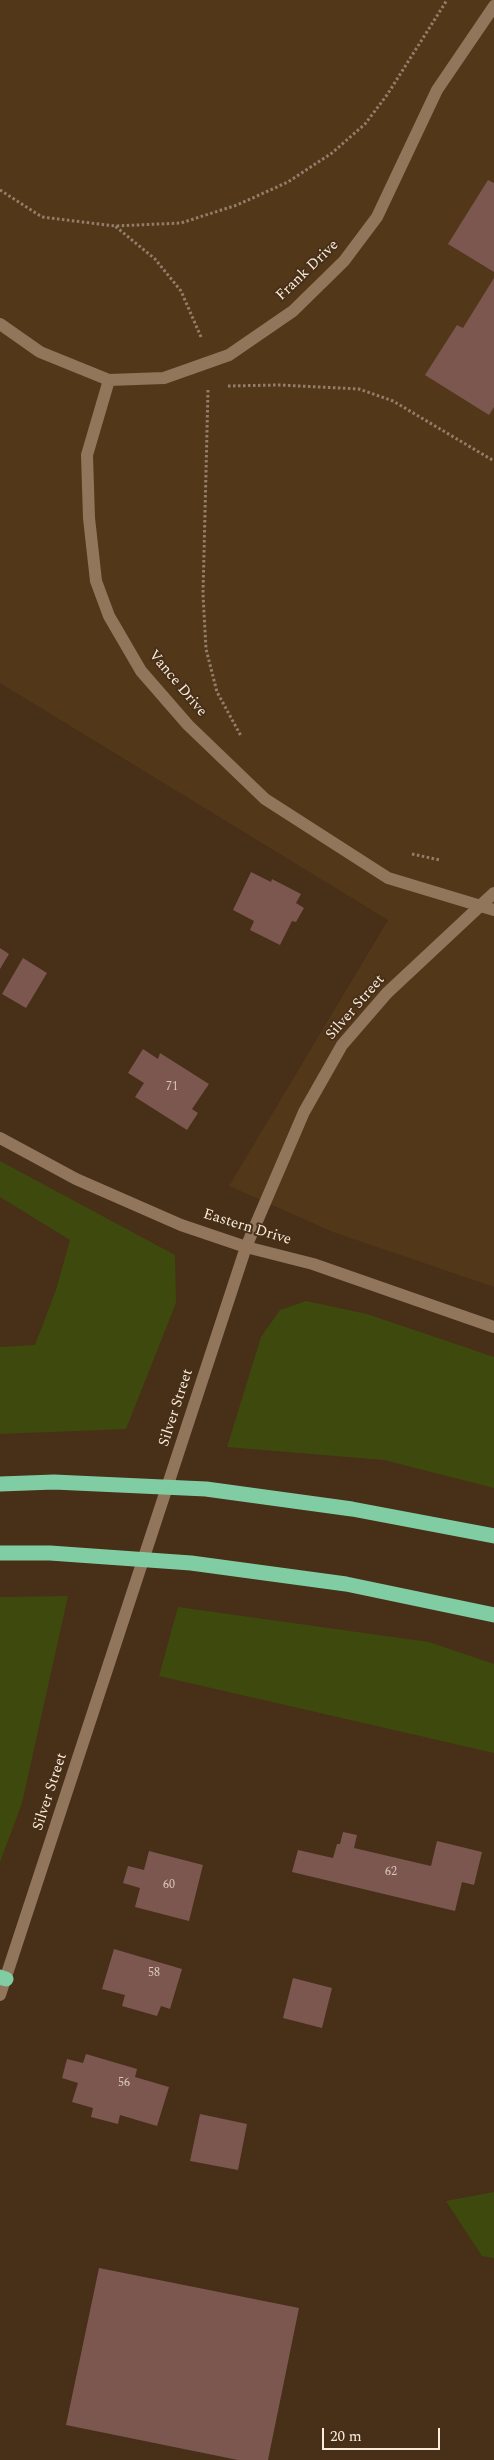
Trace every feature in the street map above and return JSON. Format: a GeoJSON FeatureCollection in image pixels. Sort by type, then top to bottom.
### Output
{"type":"FeatureCollection","features":[{"type":"Feature","properties":{"kind":"highway"},"geometry":{"type":"LineString","coordinates":[[0,1484],[54,1482],[206,1489],[352,1509],[494,1536]]}},
{"type":"Feature","properties":{"kind":"highway"},"geometry":{"type":"LineString","coordinates":[[0,1553],[50,1553],[191,1563],[346,1584],[494,1615]]}},
{"type":"Feature","properties":{"kind":"street","name":"Frank Drive"},"geometry":{"type":"LineString","coordinates":[[109,380],[164,378],[229,355],[293,310],[344,261],[377,217],[437,90],[494,6]]}},
{"type":"Feature","properties":{"kind":"street"},"geometry":{"type":"LineString","coordinates":[[0,324],[40,352],[109,380]]}},
{"type":"Feature","properties":{"kind":"street","name":"Vance Drive"},"geometry":{"type":"LineString","coordinates":[[109,380],[87,455],[89,518],[96,581],[109,616],[141,671],[188,725],[265,799],[388,878],[488,908]]}},
{"type":"Feature","properties":{"kind":"street","name":"Silver Street"},"geometry":{"type":"LineString","coordinates":[[0,1995],[3,1978],[114,1655],[246,1247],[304,1112],[342,1045],[387,993],[488,908],[494,893]]}},
{"type":"Feature","properties":{"kind":"street","name":"Eastern Drive"},"geometry":{"type":"LineString","coordinates":[[0,1138],[76,1179],[180,1225],[246,1247],[313,1264],[494,1327]]}},
{"type":"Feature","properties":{"kind":"path"},"geometry":{"type":"LineString","coordinates":[[0,190],[42,217],[115,226],[181,223],[237,205],[288,182],[332,152],[365,124],[387,95],[448,0]]}},
{"type":"Feature","properties":{"kind":"path"},"geometry":{"type":"LineString","coordinates":[[115,226],[155,259],[181,291],[201,338],[208,386],[203,594],[206,649],[217,692],[246,743]]}},
{"type":"Feature","properties":{"kind":"path"},"geometry":{"type":"LineString","coordinates":[[208,386],[278,386],[358,390],[392,401],[494,461]]}},
{"type":"Feature","properties":{"kind":"path"},"geometry":{"type":"LineString","coordinates":[[405,853],[440,860]]}},
{"type":"Feature","properties":{"kind":"shaded area"},"geometry":{"type":"Polygon","coordinates":[[[0,0],[494,0],[494,1287],[333,1232],[229,1186],[388,920],[0,683],[0,0]]]}},
{"type":"Feature","properties":{"kind":"green space"},"geometry":{"type":"Polygon","coordinates":[[[0,1161],[175,1255],[176,1303],[126,1429],[0,1434],[0,1347],[35,1345],[56,1290],[70,1240],[0,1197],[0,1161]]]}},
{"type":"Feature","properties":{"kind":"green space"},"geometry":{"type":"Polygon","coordinates":[[[306,1301],[367,1314],[494,1357],[494,1488],[384,1460],[227,1447],[261,1337],[280,1310],[306,1301]]]}},
{"type":"Feature","properties":{"kind":"green space"},"geometry":{"type":"Polygon","coordinates":[[[68,1596],[22,1803],[0,1862],[0,1597],[68,1596]]]}},
{"type":"Feature","properties":{"kind":"green space"},"geometry":{"type":"Polygon","coordinates":[[[178,1607],[429,1642],[494,1664],[494,1753],[159,1676],[178,1607]]]}},
{"type":"Feature","properties":{"kind":"green space"},"geometry":{"type":"Polygon","coordinates":[[[494,2192],[494,2258],[482,2256],[446,2201],[494,2192]]]}},
{"type":"Feature","properties":{"kind":"building"},"geometry":{"type":"Polygon","coordinates":[[[488,180],[494,183],[494,272],[448,244],[488,180]]]}},
{"type":"Feature","properties":{"kind":"building"},"geometry":{"type":"Polygon","coordinates":[[[494,278],[494,407],[489,415],[425,375],[457,325],[463,328],[494,278]]]}},
{"type":"Feature","properties":{"kind":"building"},"geometry":{"type":"Polygon","coordinates":[[[251,872],[271,882],[272,879],[301,894],[296,903],[304,908],[296,922],[292,921],[280,945],[250,930],[254,921],[233,910],[251,872]]]}},
{"type":"Feature","properties":{"kind":"building"},"geometry":{"type":"Polygon","coordinates":[[[0,948],[9,954],[0,969],[0,948]]]}},
{"type":"Feature","properties":{"kind":"building"},"geometry":{"type":"Polygon","coordinates":[[[23,958],[47,973],[26,1008],[2,994],[23,958]]]}},
{"type":"Feature","properties":{"kind":"building"},"geometry":{"type":"Polygon","coordinates":[[[143,1049],[158,1059],[160,1053],[209,1084],[192,1109],[198,1113],[187,1130],[135,1097],[144,1083],[128,1073],[143,1049]]]}},
{"type":"Feature","properties":{"kind":"building"},"geometry":{"type":"Polygon","coordinates":[[[343,1832],[357,1835],[354,1848],[431,1866],[437,1841],[482,1852],[474,1885],[462,1882],[455,1911],[292,1872],[298,1850],[333,1858],[337,1844],[340,1844],[343,1832]]]}},
{"type":"Feature","properties":{"kind":"building"},"geometry":{"type":"Polygon","coordinates":[[[149,1851],[203,1865],[189,1921],[135,1907],[140,1888],[123,1883],[128,1866],[144,1870],[149,1851]]]}},
{"type":"Feature","properties":{"kind":"building"},"geometry":{"type":"Polygon","coordinates":[[[114,1949],[182,1969],[170,2009],[161,2006],[157,2016],[122,2006],[125,1995],[102,1989],[114,1949]]]}},
{"type":"Feature","properties":{"kind":"building"},"geometry":{"type":"Polygon","coordinates":[[[293,1978],[332,1988],[322,2028],[283,2018],[293,1978]]]}},
{"type":"Feature","properties":{"kind":"building"},"geometry":{"type":"Polygon","coordinates":[[[86,2054],[137,2069],[135,2077],[169,2087],[157,2126],[120,2115],[118,2124],[91,2117],[93,2108],[72,2102],[78,2083],[62,2078],[67,2059],[83,2063],[86,2054]]]}},
{"type":"Feature","properties":{"kind":"building"},"geometry":{"type":"Polygon","coordinates":[[[200,2114],[247,2124],[238,2170],[190,2161],[200,2114]]]}},
{"type":"Feature","properties":{"kind":"building"},"geometry":{"type":"Polygon","coordinates":[[[99,2268],[299,2308],[268,2460],[238,2460],[66,2425],[99,2268]]]}}]}
